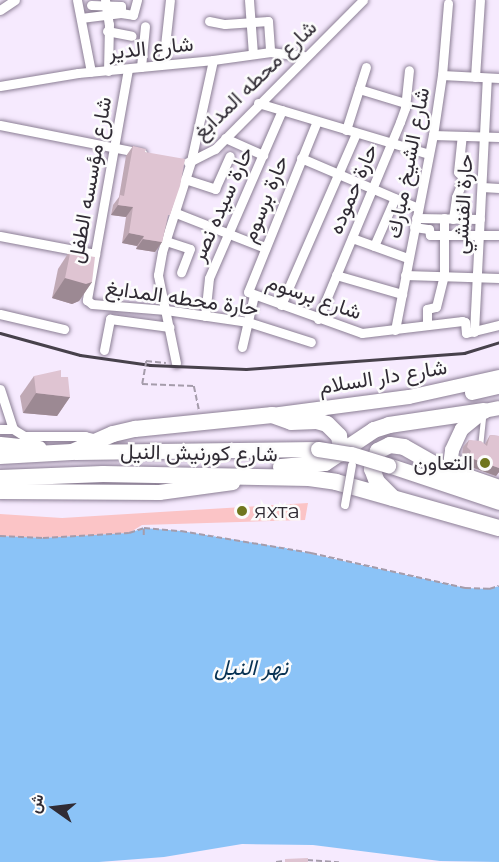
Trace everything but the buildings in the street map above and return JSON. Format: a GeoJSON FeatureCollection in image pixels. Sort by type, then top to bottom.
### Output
{"type":"FeatureCollection","features":[{"type":"Feature","properties":{"kind":"highway"},"geometry":{"type":"LineString","coordinates":[[219,476],[246,467],[319,465],[347,460],[374,430],[389,425],[491,410]]}},
{"type":"Feature","properties":{"kind":"highway","name":"شارع كورنيش النيل"},"geometry":{"type":"LineString","coordinates":[[0,456],[72,452],[99,440],[135,429],[272,414]]}},
{"type":"Feature","properties":{"kind":"highway"},"geometry":{"type":"LineString","coordinates":[[272,414],[291,422],[317,421],[327,424],[339,436],[347,460]]}},
{"type":"Feature","properties":{"kind":"highway"},"geometry":{"type":"LineString","coordinates":[[395,499],[377,482],[372,469],[375,455],[386,446],[404,447],[499,488]]}},
{"type":"Feature","properties":{"kind":"highway","name":"شارع كورنيش النيل"},"geometry":{"type":"LineString","coordinates":[[0,478],[103,474],[322,480],[499,528]]}},
{"type":"Feature","properties":{"kind":"main road","name":"شارع دار السلام"},"geometry":{"type":"LineString","coordinates":[[272,414],[409,397],[499,377]]}},
{"type":"Feature","properties":{"kind":"main road"},"geometry":{"type":"LineString","coordinates":[[409,397],[438,398],[499,387]]}},
{"type":"Feature","properties":{"kind":"main road"},"geometry":{"type":"LineString","coordinates":[[454,468],[452,450],[458,436],[468,423],[491,410],[499,402]]}},
{"type":"Feature","properties":{"kind":"main road"},"geometry":{"type":"LineString","coordinates":[[0,444],[72,452],[285,448],[335,451],[370,459],[499,502]]}},
{"type":"Feature","properties":{"kind":"main road"},"geometry":{"type":"LineString","coordinates":[[0,491],[159,492],[265,477]]}},
{"type":"Feature","properties":{"kind":"street"},"geometry":{"type":"LineString","coordinates":[[77,0],[91,72]]}},
{"type":"Feature","properties":{"kind":"street"},"geometry":{"type":"LineString","coordinates":[[81,18],[121,13],[133,15],[136,0]]}},
{"type":"Feature","properties":{"kind":"street"},"geometry":{"type":"LineString","coordinates":[[162,64],[170,0]]}},
{"type":"Feature","properties":{"kind":"street"},"geometry":{"type":"LineString","coordinates":[[249,0],[253,54]]}},
{"type":"Feature","properties":{"kind":"street","name":"شارع محطه المدابغ"},"geometry":{"type":"LineString","coordinates":[[172,363],[169,327],[158,276],[166,241],[191,162],[215,149],[258,103],[363,0]]}},
{"type":"Feature","properties":{"kind":"street"},"geometry":{"type":"LineString","coordinates":[[475,77],[480,0]]}},
{"type":"Feature","properties":{"kind":"street"},"geometry":{"type":"LineString","coordinates":[[91,5],[105,2],[121,6],[121,13]]}},
{"type":"Feature","properties":{"kind":"street"},"geometry":{"type":"LineString","coordinates":[[105,2],[108,71]]}},
{"type":"Feature","properties":{"kind":"street","name":"شارع الشيخ مبارك"},"geometry":{"type":"LineString","coordinates":[[395,330],[433,135],[442,75],[448,3]]}},
{"type":"Feature","properties":{"kind":"street"},"geometry":{"type":"LineString","coordinates":[[209,21],[225,24],[268,22],[270,52]]}},
{"type":"Feature","properties":{"kind":"street"},"geometry":{"type":"LineString","coordinates":[[141,67],[145,26]]}},
{"type":"Feature","properties":{"kind":"street"},"geometry":{"type":"LineString","coordinates":[[107,31],[132,36]]}},
{"type":"Feature","properties":{"kind":"street","name":"شارع الدير"},"geometry":{"type":"LineString","coordinates":[[0,86],[91,72],[270,52],[305,56]]}},
{"type":"Feature","properties":{"kind":"street"},"geometry":{"type":"LineString","coordinates":[[173,160],[191,162],[213,60]]}},
{"type":"Feature","properties":{"kind":"street"},"geometry":{"type":"LineString","coordinates":[[346,130],[366,67]]}},
{"type":"Feature","properties":{"kind":"street","name":"شارع مؤسسه الطفل"},"geometry":{"type":"LineString","coordinates":[[87,297],[128,69]]}},
{"type":"Feature","properties":{"kind":"street","name":"حارة حموده"},"geometry":{"type":"LineString","coordinates":[[318,319],[392,143],[405,104],[409,70]]}},
{"type":"Feature","properties":{"kind":"street"},"geometry":{"type":"LineString","coordinates":[[442,75],[499,78]]}},
{"type":"Feature","properties":{"kind":"street","name":"حارة الفنشي"},"geometry":{"type":"LineString","coordinates":[[470,332],[477,277],[487,78]]}},
{"type":"Feature","properties":{"kind":"street"},"geometry":{"type":"LineString","coordinates":[[359,88],[405,104]]}},
{"type":"Feature","properties":{"kind":"street"},"geometry":{"type":"LineString","coordinates":[[258,103],[429,154]]}},
{"type":"Feature","properties":{"kind":"street","name":"حارة سيده نصر"},"geometry":{"type":"LineString","coordinates":[[205,316],[208,281],[282,110]]}},
{"type":"Feature","properties":{"kind":"street","name":"حارة برسوم"},"geometry":{"type":"LineString","coordinates":[[242,347],[251,294],[265,248],[317,121]]}},
{"type":"Feature","properties":{"kind":"street"},"geometry":{"type":"LineString","coordinates":[[0,125],[115,146],[154,156]]}},
{"type":"Feature","properties":{"kind":"street"},"geometry":{"type":"LineString","coordinates":[[281,305],[356,133]]}},
{"type":"Feature","properties":{"kind":"street"},"geometry":{"type":"LineString","coordinates":[[433,135],[499,137]]}},
{"type":"Feature","properties":{"kind":"street"},"geometry":{"type":"LineString","coordinates":[[427,325],[427,309],[436,307],[444,275],[445,235],[449,218],[464,178],[458,172],[462,136]]}},
{"type":"Feature","properties":{"kind":"street"},"geometry":{"type":"LineString","coordinates":[[225,138],[263,155]]}},
{"type":"Feature","properties":{"kind":"street"},"geometry":{"type":"LineString","coordinates":[[185,179],[215,189],[230,156]]}},
{"type":"Feature","properties":{"kind":"street"},"geometry":{"type":"LineString","coordinates":[[301,158],[394,198],[429,229],[430,235],[499,235]]}},
{"type":"Feature","properties":{"kind":"street"},"geometry":{"type":"LineString","coordinates":[[482,187],[499,188]]}},
{"type":"Feature","properties":{"kind":"street"},"geometry":{"type":"LineString","coordinates":[[374,246],[394,198]]}},
{"type":"Feature","properties":{"kind":"street"},"geometry":{"type":"LineString","coordinates":[[176,213],[265,248]]}},
{"type":"Feature","properties":{"kind":"street"},"geometry":{"type":"LineString","coordinates":[[416,218],[480,219]]}},
{"type":"Feature","properties":{"kind":"street"},"geometry":{"type":"LineString","coordinates":[[0,237],[95,254]]}},
{"type":"Feature","properties":{"kind":"street"},"geometry":{"type":"LineString","coordinates":[[352,238],[408,258]]}},
{"type":"Feature","properties":{"kind":"street"},"geometry":{"type":"LineString","coordinates":[[166,241],[190,249],[181,272]]}},
{"type":"Feature","properties":{"kind":"street"},"geometry":{"type":"LineString","coordinates":[[405,274],[499,278]]}},
{"type":"Feature","properties":{"kind":"street"},"geometry":{"type":"LineString","coordinates":[[336,275],[402,294]]}},
{"type":"Feature","properties":{"kind":"street","name":"شارع برسوم"},"geometry":{"type":"LineString","coordinates":[[251,294],[362,333],[464,321],[470,332]]}},
{"type":"Feature","properties":{"kind":"street","name":"حارة محطه المدابغ"},"geometry":{"type":"LineString","coordinates":[[87,297],[92,304],[166,310],[248,322],[311,342]]}},
{"type":"Feature","properties":{"kind":"street"},"geometry":{"type":"LineString","coordinates":[[0,314],[64,328]]}},
{"type":"Feature","properties":{"kind":"street"},"geometry":{"type":"LineString","coordinates":[[104,350],[110,319],[169,327]]}},
{"type":"Feature","properties":{"kind":"street"},"geometry":{"type":"LineString","coordinates":[[470,332],[499,326]]}},
{"type":"Feature","properties":{"kind":"street"},"geometry":{"type":"LineString","coordinates":[[0,389],[13,429]]}},
{"type":"Feature","properties":{"kind":"street"},"geometry":{"type":"LineString","coordinates":[[0,429],[13,429],[24,436],[85,436],[99,440]]}},
{"type":"Feature","properties":{"kind":"street"},"geometry":{"type":"LineString","coordinates":[[345,505],[347,460]]}},
{"type":"Feature","properties":{"kind":"lane"},"geometry":{"type":"LineString","coordinates":[[480,449],[491,410]]}},
{"type":"Feature","properties":{"kind":"path"},"geometry":{"type":"LineString","coordinates":[[172,363],[146,361],[142,384],[194,386],[202,423]]}},
{"type":"Feature","properties":{"kind":"path"},"geometry":{"type":"LineString","coordinates":[[0,536],[75,536],[129,533],[144,528],[181,531],[296,550],[465,588],[489,589],[499,586]]}},
{"type":"Feature","properties":{"kind":"path"},"geometry":{"type":"LineString","coordinates":[[144,528],[144,538]]}},
{"type":"Feature","properties":{"kind":"path"},"geometry":{"type":"LineString","coordinates":[[276,862],[290,861]]}},
{"type":"Feature","properties":{"kind":"path"},"geometry":{"type":"LineString","coordinates":[[300,861],[339,862]]}},
{"type":"Feature","properties":{"kind":"shaded area"},"geometry":{"type":"Polygon","coordinates":[[[308,503],[305,520],[142,525],[129,533],[43,538],[0,536],[0,514],[62,518],[308,503]]]}},
{"type":"Feature","properties":{"kind":"water","name":"نهر النيل"},"geometry":{"type":"Polygon","coordinates":[[[144,528],[181,531],[285,548],[465,588],[489,589],[499,586],[499,862],[440,861],[313,845],[242,844],[164,857],[99,862],[0,862],[0,536],[43,538],[129,533],[144,528]]]}},
{"type":"Feature","properties":{"kind":"railway"},"geometry":{"type":"LineString","coordinates":[[0,333],[80,355],[150,365],[246,369],[464,353],[499,342]]}},
{"type":"Feature","properties":{"kind":"place","name":"التعاون"},"geometry":{"type":"Point","coordinates":[485,463]}},
{"type":"Feature","properties":{"kind":"place","name":"яхта"},"geometry":{"type":"Point","coordinates":[242,511]}}]}
